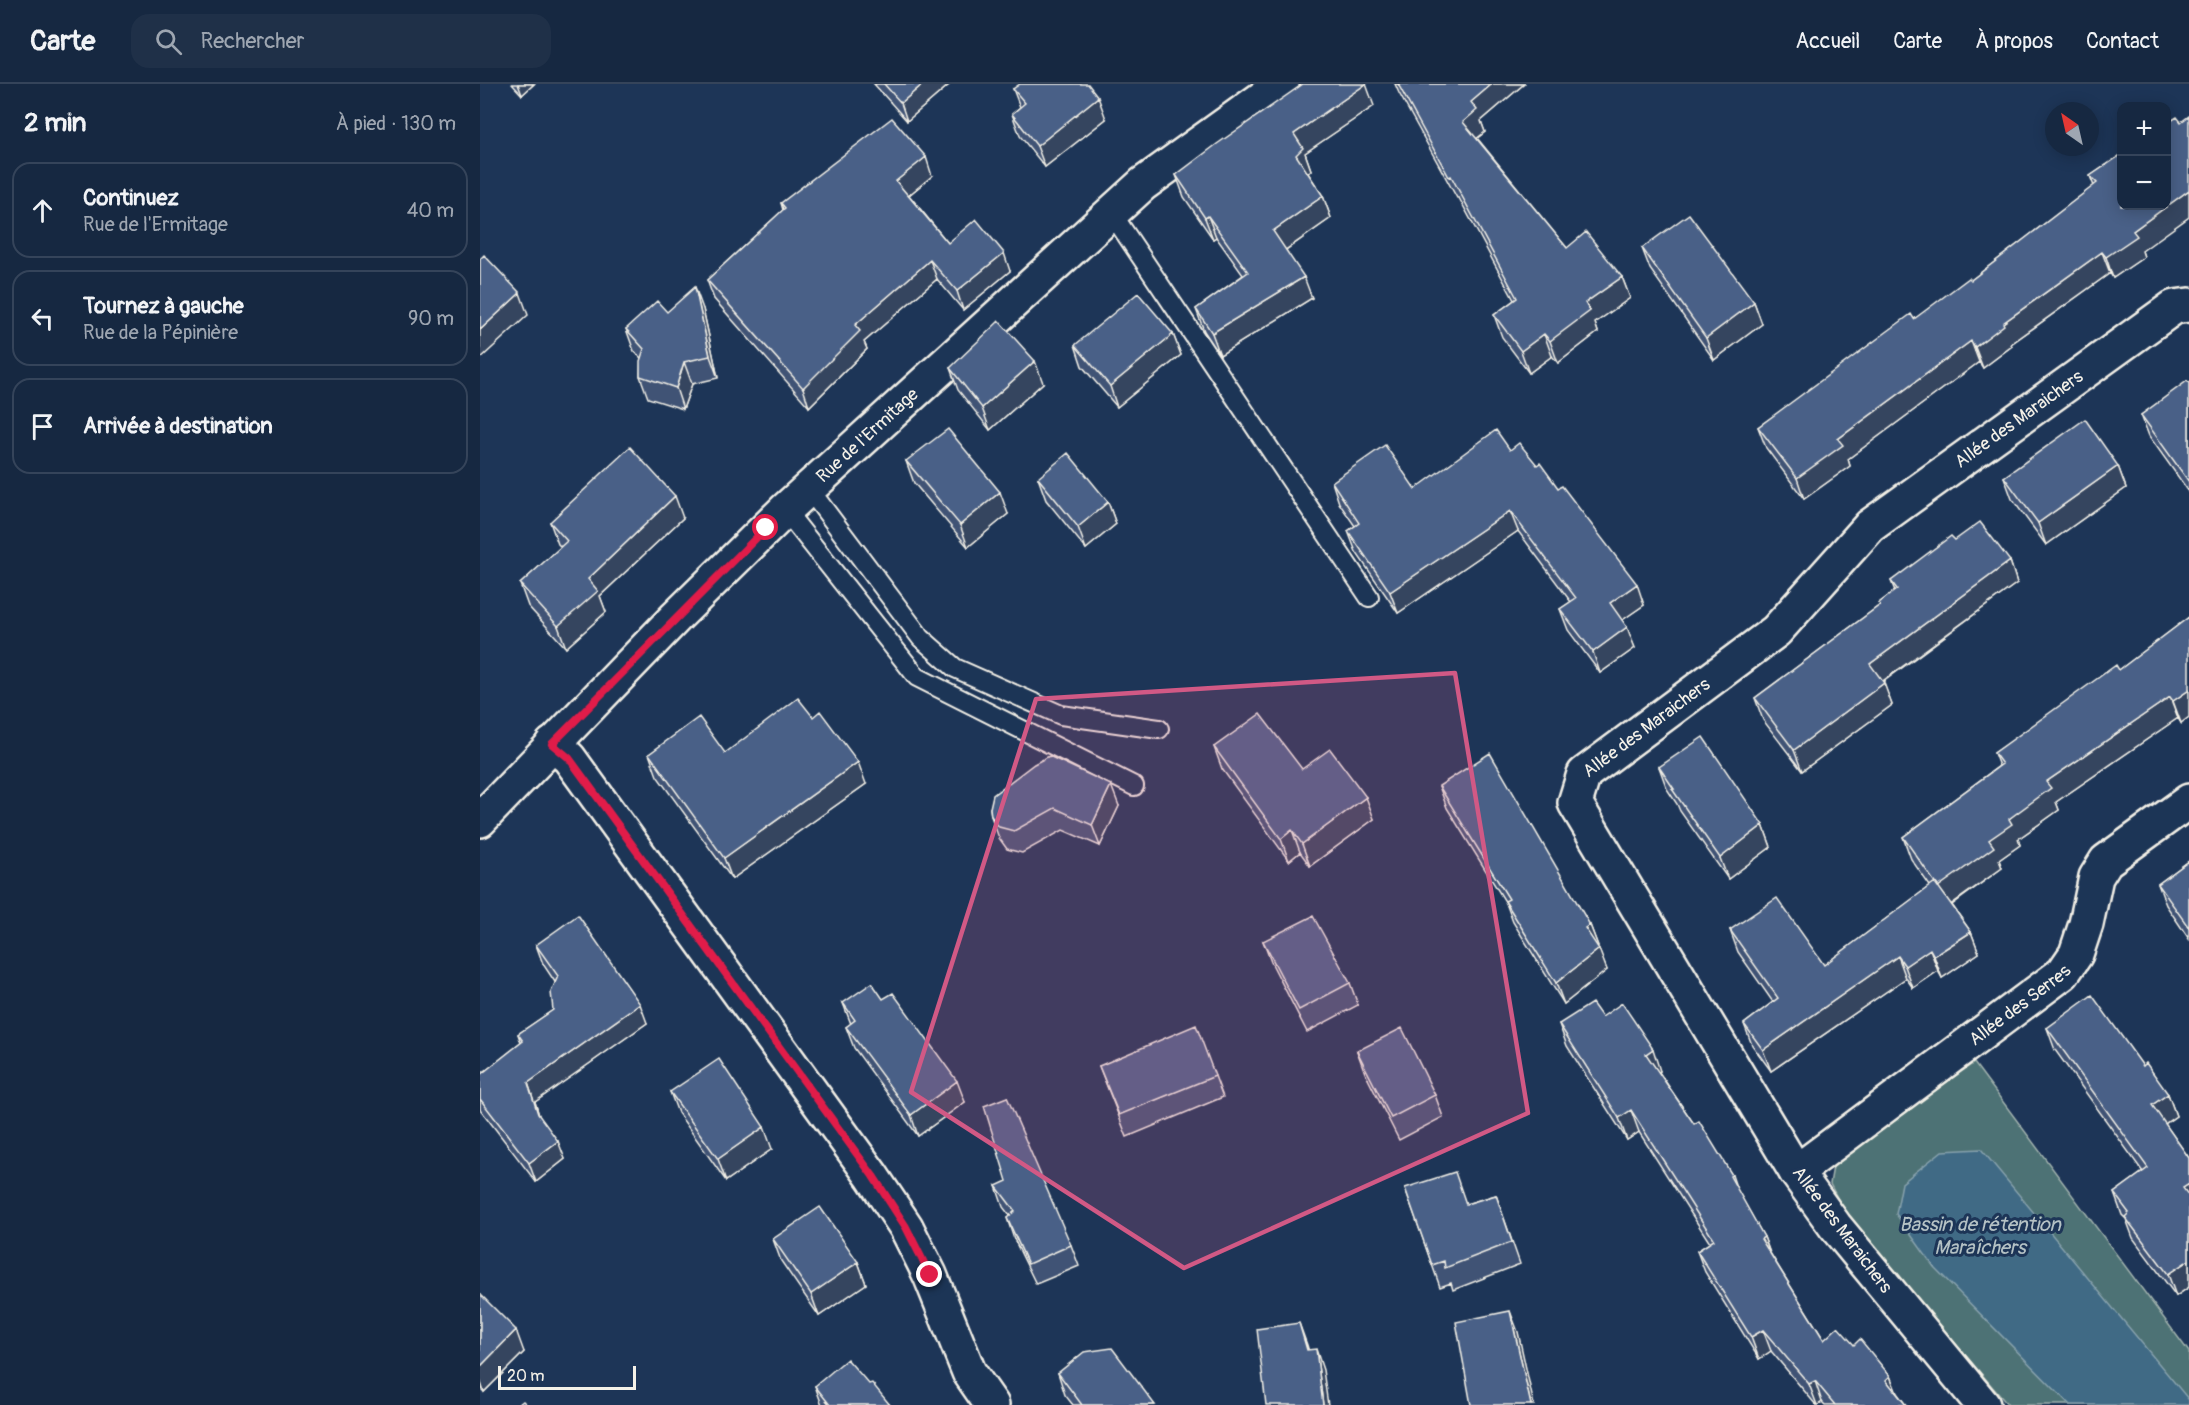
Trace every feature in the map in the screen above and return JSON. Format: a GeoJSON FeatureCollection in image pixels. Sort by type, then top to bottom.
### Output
{"type":"FeatureCollection","features":[{"type":"Feature","properties":{"kind":"street","name":"Rue de l'Ermitage"},"geometry":{"type":"LineString","coordinates":[[480,820],[676,617],[797,500],[1143,184],[1282,84]]}},
{"type":"Feature","properties":{"kind":"street","name":"Allée des Maraichers"},"geometry":{"type":"LineString","coordinates":[[1983,1405],[1835,1226],[1796,1172],[1575,803],[1584,774],[1776,631],[1870,526],[2174,307],[2189,305]]}},
{"type":"Feature","properties":{"kind":"street"},"geometry":{"type":"LineString","coordinates":[[552,744],[569,758],[873,1176],[906,1227],[930,1275],[969,1372],[992,1405]]}},
{"type":"Feature","properties":{"kind":"street","name":"Allée des Serres"},"geometry":{"type":"LineString","coordinates":[[1796,1172],[2063,973],[2076,954],[2086,924],[2096,877],[2106,861],[2189,801]]}},
{"type":"Feature","properties":{"kind":"lane"},"geometry":{"type":"LineString","coordinates":[[1111,212],[1369,597]]}},
{"type":"Feature","properties":{"kind":"lane"},"geometry":{"type":"LineString","coordinates":[[797,500],[921,638],[955,668],[1061,715],[1159,729]]}},
{"type":"Feature","properties":{"kind":"lane"},"geometry":{"type":"LineString","coordinates":[[797,500],[917,677],[1134,786]]}},
{"type":"Feature","properties":{"kind":"highlighted area"},"geometry":{"type":"Polygon","coordinates":[[[1455,673],[1528,1113],[1184,1268],[911,1092],[1036,699],[1455,673]]]}},
{"type":"Feature","properties":{"kind":"green space"},"geometry":{"type":"Polygon","coordinates":[[[1974,1063],[2189,1352],[2189,1405],[2008,1405],[1848,1218],[1830,1184],[1834,1161],[1974,1063]]]}},
{"type":"Feature","properties":{"kind":"water","name":"Bassin de rétention Maraîchers"},"geometry":{"type":"Polygon","coordinates":[[[1981,1149],[2189,1400],[2189,1405],[2070,1405],[1934,1267],[1896,1214],[1902,1183],[1942,1151],[1981,1149]]]}},
{"type":"Feature","properties":{"kind":"building"},"geometry":{"type":"Polygon","coordinates":[[[884,84],[923,84],[901,103],[884,84]]]}},
{"type":"Feature","properties":{"kind":"building"},"geometry":{"type":"Polygon","coordinates":[[[1020,84],[1088,84],[1098,97],[1037,146],[1012,114],[1025,103],[1013,89],[1020,84]]]}},
{"type":"Feature","properties":{"kind":"building"},"geometry":{"type":"Polygon","coordinates":[[[1303,84],[1366,84],[1294,134],[1303,148],[1296,155],[1323,196],[1273,231],[1304,277],[1212,333],[1196,309],[1248,272],[1208,216],[1205,218],[1176,175],[1303,84]]]}},
{"type":"Feature","properties":{"kind":"building"},"geometry":{"type":"Polygon","coordinates":[[[1398,84],[1492,84],[1471,102],[1477,110],[1463,122],[1567,248],[1586,232],[1622,277],[1585,303],[1590,311],[1550,341],[1544,334],[1521,351],[1494,315],[1517,298],[1398,84]]]}},
{"type":"Feature","properties":{"kind":"building"},"geometry":{"type":"Polygon","coordinates":[[[2189,116],[2189,190],[2171,203],[2171,121],[2177,117],[2181,122],[2189,116]]]}},
{"type":"Feature","properties":{"kind":"building"},"geometry":{"type":"Polygon","coordinates":[[[892,118],[926,157],[896,181],[948,243],[976,219],[1004,253],[957,291],[930,260],[855,325],[860,331],[803,388],[707,280],[785,208],[781,203],[892,118]]]}},
{"type":"Feature","properties":{"kind":"building"},"geometry":{"type":"Polygon","coordinates":[[[2117,158],[2117,210],[2162,210],[2133,231],[2137,236],[2106,257],[2102,252],[2003,323],[2004,325],[1975,347],[1971,341],[1838,439],[1843,445],[1797,478],[1758,427],[1911,314],[1914,319],[1969,278],[1971,280],[2097,183],[2090,176],[2117,158]]]}},
{"type":"Feature","properties":{"kind":"building"},"geometry":{"type":"Polygon","coordinates":[[[1689,214],[1754,302],[1706,338],[1642,248],[1689,214]]]}},
{"type":"Feature","properties":{"kind":"building"},"geometry":{"type":"Polygon","coordinates":[[[484,255],[520,293],[480,330],[480,259],[484,255]]]}},
{"type":"Feature","properties":{"kind":"building"},"geometry":{"type":"Polygon","coordinates":[[[695,287],[710,356],[684,362],[676,388],[640,376],[640,361],[644,349],[626,329],[657,301],[667,312],[695,287]]]}},
{"type":"Feature","properties":{"kind":"building"},"geometry":{"type":"Polygon","coordinates":[[[1138,293],[1173,334],[1110,386],[1075,345],[1138,293]]]}},
{"type":"Feature","properties":{"kind":"building"},"geometry":{"type":"Polygon","coordinates":[[[999,321],[1035,361],[982,408],[950,368],[999,321]]]}},
{"type":"Feature","properties":{"kind":"building"},"geometry":{"type":"Polygon","coordinates":[[[2187,381],[2189,383],[2189,482],[2141,415],[2187,381]]]}},
{"type":"Feature","properties":{"kind":"building"},"geometry":{"type":"Polygon","coordinates":[[[2085,419],[2118,466],[2038,523],[2004,477],[2085,419]]]}},
{"type":"Feature","properties":{"kind":"building"},"geometry":{"type":"Polygon","coordinates":[[[948,429],[1000,492],[960,525],[906,461],[948,429]]]}},
{"type":"Feature","properties":{"kind":"building"},"geometry":{"type":"Polygon","coordinates":[[[1496,430],[1510,450],[1519,443],[1537,465],[1540,463],[1558,488],[1562,486],[1637,584],[1610,603],[1627,627],[1593,652],[1560,609],[1576,598],[1510,511],[1390,592],[1348,531],[1359,523],[1332,482],[1385,445],[1415,489],[1496,430]]]}},
{"type":"Feature","properties":{"kind":"building"},"geometry":{"type":"Polygon","coordinates":[[[630,447],[675,496],[588,579],[598,591],[558,626],[520,584],[567,541],[550,522],[630,447]]]}},
{"type":"Feature","properties":{"kind":"building"},"geometry":{"type":"Polygon","coordinates":[[[1068,453],[1108,502],[1078,527],[1038,478],[1068,453]]]}},
{"type":"Feature","properties":{"kind":"building"},"geometry":{"type":"Polygon","coordinates":[[[1980,522],[2010,561],[1870,664],[1884,683],[1794,750],[1755,698],[1880,605],[1879,603],[1897,589],[1891,581],[1951,536],[1955,540],[1980,522]]]}},
{"type":"Feature","properties":{"kind":"building"},"geometry":{"type":"Polygon","coordinates":[[[2189,617],[2189,690],[2173,701],[2170,697],[2046,782],[2051,788],[2009,819],[2012,824],[1989,840],[1994,847],[1938,887],[1903,837],[2002,764],[1994,753],[2116,665],[2119,670],[2189,617]]]}},
{"type":"Feature","properties":{"kind":"building"},"geometry":{"type":"Polygon","coordinates":[[[798,698],[813,717],[820,711],[858,762],[724,858],[649,754],[699,717],[725,753],[798,698]]]}},
{"type":"Feature","properties":{"kind":"building"},"geometry":{"type":"Polygon","coordinates":[[[1260,714],[1302,769],[1330,749],[1366,797],[1302,844],[1292,830],[1281,839],[1214,747],[1260,714]]]}},
{"type":"Feature","properties":{"kind":"building"},"geometry":{"type":"Polygon","coordinates":[[[1703,737],[1763,825],[1720,858],[1659,767],[1703,737]]]}},
{"type":"Feature","properties":{"kind":"building"},"geometry":{"type":"Polygon","coordinates":[[[1490,753],[1590,925],[1585,928],[1599,949],[1556,983],[1505,901],[1509,899],[1439,786],[1490,753]]]}},
{"type":"Feature","properties":{"kind":"building"},"geometry":{"type":"Polygon","coordinates":[[[1049,756],[1111,785],[1092,825],[1055,808],[1014,831],[999,827],[991,816],[993,795],[1034,764],[1049,756]]]}},
{"type":"Feature","properties":{"kind":"building"},"geometry":{"type":"Polygon","coordinates":[[[2189,861],[2189,928],[2158,884],[2189,861]]]}},
{"type":"Feature","properties":{"kind":"building"},"geometry":{"type":"Polygon","coordinates":[[[1935,882],[1971,932],[1934,956],[1930,949],[1905,966],[1898,956],[1763,1050],[1744,1024],[1778,998],[1730,930],[1777,898],[1824,965],[1935,882]]]}},
{"type":"Feature","properties":{"kind":"building"},"geometry":{"type":"Polygon","coordinates":[[[578,915],[640,1004],[528,1083],[538,1114],[558,1141],[529,1163],[480,1099],[480,1075],[523,1041],[518,1034],[553,1010],[551,992],[558,976],[536,945],[578,915]]]}},
{"type":"Feature","properties":{"kind":"building"},"geometry":{"type":"Polygon","coordinates":[[[1313,916],[1350,983],[1299,1010],[1263,941],[1313,916]]]}},
{"type":"Feature","properties":{"kind":"building"},"geometry":{"type":"Polygon","coordinates":[[[872,983],[883,999],[893,993],[957,1081],[911,1115],[846,1027],[855,1020],[843,1003],[872,983]]]}},
{"type":"Feature","properties":{"kind":"building"},"geometry":{"type":"Polygon","coordinates":[[[2092,995],[2143,1066],[2146,1063],[2168,1094],[2152,1105],[2189,1158],[2189,1184],[2183,1188],[2189,1196],[2189,1260],[2168,1274],[2125,1217],[2129,1213],[2114,1193],[2148,1168],[2047,1028],[2092,995]]]}},
{"type":"Feature","properties":{"kind":"building"},"geometry":{"type":"Polygon","coordinates":[[[1592,1003],[1602,1017],[1622,1003],[1653,1049],[1646,1054],[1694,1124],[1699,1121],[1732,1175],[1730,1176],[1764,1237],[1761,1239],[1824,1340],[1838,1327],[1854,1345],[1860,1339],[1890,1376],[1886,1380],[1906,1405],[1835,1405],[1815,1381],[1809,1384],[1763,1330],[1751,1337],[1697,1251],[1714,1240],[1631,1110],[1619,1118],[1559,1024],[1592,1003]]]}},
{"type":"Feature","properties":{"kind":"building"},"geometry":{"type":"Polygon","coordinates":[[[1196,1025],[1215,1076],[1119,1115],[1099,1066],[1196,1025]]]}},
{"type":"Feature","properties":{"kind":"building"},"geometry":{"type":"Polygon","coordinates":[[[1402,1028],[1435,1095],[1391,1118],[1357,1051],[1402,1028]]]}},
{"type":"Feature","properties":{"kind":"building"},"geometry":{"type":"Polygon","coordinates":[[[719,1059],[764,1127],[718,1159],[670,1092],[719,1059]]]}},
{"type":"Feature","properties":{"kind":"building"},"geometry":{"type":"Polygon","coordinates":[[[1007,1097],[1071,1245],[1028,1264],[1007,1218],[1015,1211],[996,1186],[1007,1181],[984,1106],[1007,1097]]]}},
{"type":"Feature","properties":{"kind":"building"},"geometry":{"type":"Polygon","coordinates":[[[1455,1172],[1466,1204],[1496,1195],[1512,1242],[1445,1268],[1444,1261],[1432,1265],[1405,1188],[1455,1172]]]}},
{"type":"Feature","properties":{"kind":"building"},"geometry":{"type":"Polygon","coordinates":[[[820,1207],[858,1262],[811,1294],[773,1239],[820,1207]]]}},
{"type":"Feature","properties":{"kind":"building"},"geometry":{"type":"Polygon","coordinates":[[[480,1294],[516,1330],[480,1367],[480,1294]]]}},
{"type":"Feature","properties":{"kind":"building"},"geometry":{"type":"Polygon","coordinates":[[[1510,1311],[1531,1405],[1471,1405],[1456,1322],[1510,1311]]]}},
{"type":"Feature","properties":{"kind":"building"},"geometry":{"type":"Polygon","coordinates":[[[1299,1323],[1307,1350],[1316,1349],[1323,1405],[1266,1405],[1257,1329],[1299,1323]]]}},
{"type":"Feature","properties":{"kind":"building"},"geometry":{"type":"Polygon","coordinates":[[[1112,1348],[1155,1405],[1082,1405],[1058,1373],[1084,1352],[1112,1348]]]}},
{"type":"Feature","properties":{"kind":"building"},"geometry":{"type":"Polygon","coordinates":[[[847,1359],[869,1384],[872,1383],[890,1405],[830,1405],[815,1386],[847,1359]]]}},
{"type":"Feature","properties":{"kind":"route"},"geometry":{"type":"LineString","coordinates":[[766,528],[552,744],[569,758],[873,1176],[906,1227],[930,1275]]}}]}
